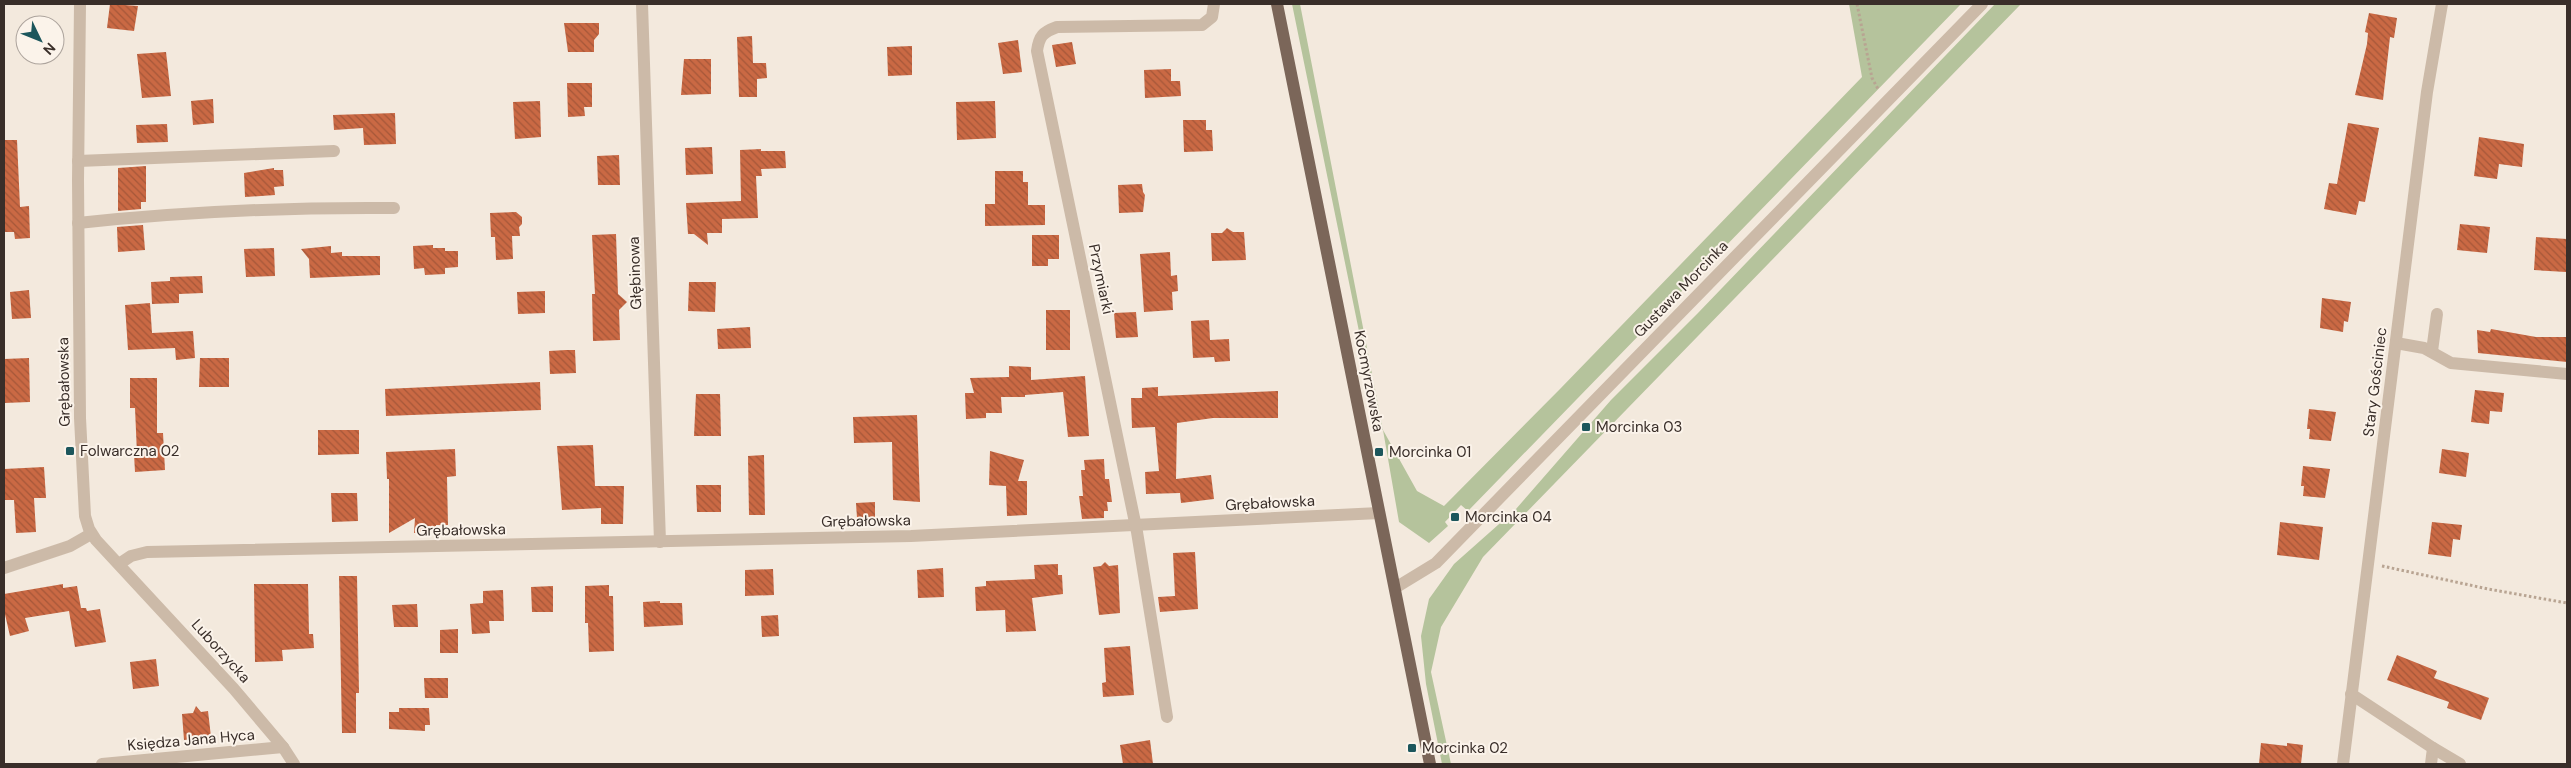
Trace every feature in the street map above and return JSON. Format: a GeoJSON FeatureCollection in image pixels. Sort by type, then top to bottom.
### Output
{"type":"FeatureCollection","features":[{"type":"Feature","properties":{"kind":"main road","name":"Kocmyrzowska"},"geometry":{"type":"LineString","coordinates":[[1277,4],[1430,764]]}},
{"type":"Feature","properties":{"kind":"street","name":"Grębałowska"},"geometry":{"type":"LineString","coordinates":[[80,4],[78,223],[80,418],[85,516],[92,534],[119,564],[132,556],[147,552],[911,536],[1136,527],[1379,514]]}},
{"type":"Feature","properties":{"kind":"street","name":"Głębinowa"},"geometry":{"type":"LineString","coordinates":[[642,4],[660,542]]}},
{"type":"Feature","properties":{"kind":"street","name":"Przymiarki"},"geometry":{"type":"LineString","coordinates":[[1167,717],[1136,527],[1037,50],[1039,40],[1045,31],[1057,27],[1202,25],[1212,17],[1214,4]]}},
{"type":"Feature","properties":{"kind":"street","name":"Gustawa Morcinka"},"geometry":{"type":"LineString","coordinates":[[1396,588],[1436,563],[1982,4]]}},
{"type":"Feature","properties":{"kind":"street","name":"Stary Gościniec"},"geometry":{"type":"LineString","coordinates":[[2342,764],[2427,92],[2442,4]]}},
{"type":"Feature","properties":{"kind":"street"},"geometry":{"type":"LineString","coordinates":[[78,161],[334,151]]}},
{"type":"Feature","properties":{"kind":"street"},"geometry":{"type":"LineString","coordinates":[[78,223],[147,216],[311,207],[394,208]]}},
{"type":"Feature","properties":{"kind":"street"},"geometry":{"type":"LineString","coordinates":[[2432,351],[2437,314]]}},
{"type":"Feature","properties":{"kind":"street"},"geometry":{"type":"LineString","coordinates":[[2396,343],[2432,351],[2451,363],[2567,374]]}},
{"type":"Feature","properties":{"kind":"street"},"geometry":{"type":"LineString","coordinates":[[4,568],[70,546],[92,534]]}},
{"type":"Feature","properties":{"kind":"street","name":"Luborzycka"},"geometry":{"type":"LineString","coordinates":[[119,564],[234,689],[283,747],[294,764]]}},
{"type":"Feature","properties":{"kind":"street"},"geometry":{"type":"LineString","coordinates":[[2351,694],[2460,764]]}},
{"type":"Feature","properties":{"kind":"street","name":"Księdza Jana Hyca"},"geometry":{"type":"LineString","coordinates":[[102,764],[283,747]]}},
{"type":"Feature","properties":{"kind":"street"},"geometry":{"type":"LineString","coordinates":[[2430,764],[2433,748]]}},
{"type":"Feature","properties":{"kind":"path"},"geometry":{"type":"LineString","coordinates":[[1857,4],[1872,78],[1886,102]]}},
{"type":"Feature","properties":{"kind":"path"},"geometry":{"type":"LineString","coordinates":[[2368,563],[2488,589],[2567,603]]}},
{"type":"Feature","properties":{"kind":"green space"},"geometry":{"type":"Polygon","coordinates":[[[1292,4],[1300,4],[1383,430],[1379,429],[1292,4]]]}},
{"type":"Feature","properties":{"kind":"green space"},"geometry":{"type":"Polygon","coordinates":[[[1849,4],[1961,4],[1468,511],[1461,505],[1445,522],[1448,526],[1429,543],[1399,522],[1383,430],[1417,491],[1444,506],[1862,77],[1849,4]]]}},
{"type":"Feature","properties":{"kind":"green space"},"geometry":{"type":"Polygon","coordinates":[[[1995,4],[2021,4],[1483,557],[1441,627],[1431,672],[1451,764],[1442,764],[1426,684],[1421,636],[1429,599],[1454,564],[1516,509],[1611,400],[1698,313],[1995,4]]]}},
{"type":"Feature","properties":{"kind":"building"},"geometry":{"type":"Polygon","coordinates":[[[110,4],[138,6],[134,31],[107,28],[110,4]]]}},
{"type":"Feature","properties":{"kind":"building"},"geometry":{"type":"Polygon","coordinates":[[[2369,13],[2397,18],[2394,38],[2390,37],[2383,100],[2355,95],[2367,44],[2368,33],[2365,32],[2369,13]]]}},
{"type":"Feature","properties":{"kind":"building"},"geometry":{"type":"Polygon","coordinates":[[[564,23],[599,23],[599,34],[594,40],[594,52],[568,52],[564,23]]]}},
{"type":"Feature","properties":{"kind":"building"},"geometry":{"type":"Polygon","coordinates":[[[752,36],[753,63],[766,63],[767,78],[757,79],[757,97],[739,97],[737,37],[752,36]]]}},
{"type":"Feature","properties":{"kind":"building"},"geometry":{"type":"Polygon","coordinates":[[[1018,40],[1022,72],[1003,74],[998,43],[1018,40]]]}},
{"type":"Feature","properties":{"kind":"building"},"geometry":{"type":"Polygon","coordinates":[[[1072,42],[1076,64],[1056,67],[1052,45],[1072,42]]]}},
{"type":"Feature","properties":{"kind":"building"},"geometry":{"type":"Polygon","coordinates":[[[912,46],[912,75],[888,76],[887,47],[912,46]]]}},
{"type":"Feature","properties":{"kind":"building"},"geometry":{"type":"Polygon","coordinates":[[[166,52],[171,96],[142,98],[137,54],[166,52]]]}},
{"type":"Feature","properties":{"kind":"building"},"geometry":{"type":"Polygon","coordinates":[[[684,59],[711,59],[711,94],[681,95],[684,59]]]}},
{"type":"Feature","properties":{"kind":"building"},"geometry":{"type":"Polygon","coordinates":[[[1171,69],[1171,81],[1180,81],[1181,96],[1145,98],[1144,70],[1171,69]]]}},
{"type":"Feature","properties":{"kind":"building"},"geometry":{"type":"Polygon","coordinates":[[[567,83],[592,83],[592,107],[584,107],[585,116],[568,117],[567,83]]]}},
{"type":"Feature","properties":{"kind":"building"},"geometry":{"type":"Polygon","coordinates":[[[213,99],[214,123],[193,125],[191,101],[213,99]]]}},
{"type":"Feature","properties":{"kind":"building"},"geometry":{"type":"Polygon","coordinates":[[[540,101],[541,137],[515,139],[513,102],[540,101]]]}},
{"type":"Feature","properties":{"kind":"building"},"geometry":{"type":"Polygon","coordinates":[[[995,101],[996,138],[957,140],[956,102],[995,101]]]}},
{"type":"Feature","properties":{"kind":"building"},"geometry":{"type":"Polygon","coordinates":[[[395,113],[396,144],[364,145],[363,128],[334,130],[333,115],[395,113]]]}},
{"type":"Feature","properties":{"kind":"building"},"geometry":{"type":"Polygon","coordinates":[[[1183,120],[1206,120],[1206,130],[1212,130],[1213,151],[1184,152],[1183,120]]]}},
{"type":"Feature","properties":{"kind":"building"},"geometry":{"type":"Polygon","coordinates":[[[2348,123],[2379,128],[2365,202],[2359,201],[2356,215],[2324,209],[2329,183],[2337,184],[2348,123]]]}},
{"type":"Feature","properties":{"kind":"building"},"geometry":{"type":"Polygon","coordinates":[[[167,124],[168,142],[137,143],[136,125],[167,124]]]}},
{"type":"Feature","properties":{"kind":"building"},"geometry":{"type":"Polygon","coordinates":[[[2479,137],[2524,144],[2522,167],[2499,164],[2497,179],[2474,176],[2479,137]]]}},
{"type":"Feature","properties":{"kind":"building"},"geometry":{"type":"Polygon","coordinates":[[[4,140],[17,140],[20,207],[29,206],[30,238],[15,239],[14,232],[4,232],[4,140]]]}},
{"type":"Feature","properties":{"kind":"building"},"geometry":{"type":"Polygon","coordinates":[[[712,147],[713,174],[686,175],[685,148],[712,147]]]}},
{"type":"Feature","properties":{"kind":"building"},"geometry":{"type":"Polygon","coordinates":[[[761,149],[761,151],[785,151],[786,168],[761,169],[762,176],[756,176],[758,218],[722,219],[722,233],[707,233],[708,245],[694,234],[688,234],[686,203],[741,201],[740,150],[761,149]]]}},
{"type":"Feature","properties":{"kind":"building"},"geometry":{"type":"Polygon","coordinates":[[[619,155],[620,185],[598,185],[597,156],[619,155]]]}},
{"type":"Feature","properties":{"kind":"building"},"geometry":{"type":"Polygon","coordinates":[[[146,166],[146,202],[141,202],[141,209],[118,211],[118,168],[146,166]]]}},
{"type":"Feature","properties":{"kind":"building"},"geometry":{"type":"Polygon","coordinates":[[[274,168],[274,170],[283,170],[284,186],[274,187],[275,195],[245,197],[244,173],[274,168]]]}},
{"type":"Feature","properties":{"kind":"building"},"geometry":{"type":"Polygon","coordinates":[[[995,171],[1023,171],[1023,182],[1028,182],[1028,205],[1045,205],[1045,225],[985,226],[985,204],[995,204],[995,171]]]}},
{"type":"Feature","properties":{"kind":"building"},"geometry":{"type":"Polygon","coordinates":[[[1142,184],[1145,195],[1143,212],[1119,213],[1118,185],[1142,184]]]}},
{"type":"Feature","properties":{"kind":"building"},"geometry":{"type":"Polygon","coordinates":[[[516,212],[522,217],[522,224],[519,227],[520,236],[512,236],[513,259],[496,260],[495,237],[491,237],[490,213],[516,212]]]}},
{"type":"Feature","properties":{"kind":"building"},"geometry":{"type":"Polygon","coordinates":[[[2460,224],[2490,227],[2487,253],[2457,250],[2460,224]]]}},
{"type":"Feature","properties":{"kind":"building"},"geometry":{"type":"Polygon","coordinates":[[[143,225],[145,250],[118,252],[117,227],[143,225]]]}},
{"type":"Feature","properties":{"kind":"building"},"geometry":{"type":"Polygon","coordinates":[[[1227,228],[1233,232],[1244,232],[1246,260],[1212,261],[1211,233],[1222,233],[1227,228]]]}},
{"type":"Feature","properties":{"kind":"building"},"geometry":{"type":"Polygon","coordinates":[[[616,234],[618,294],[627,302],[619,310],[620,340],[593,341],[592,294],[595,294],[592,235],[616,234]]]}},
{"type":"Feature","properties":{"kind":"building"},"geometry":{"type":"Polygon","coordinates":[[[1032,235],[1059,235],[1059,259],[1048,259],[1048,266],[1032,266],[1032,235]]]}},
{"type":"Feature","properties":{"kind":"building"},"geometry":{"type":"Polygon","coordinates":[[[2536,237],[2567,239],[2566,272],[2534,270],[2536,237]]]}},
{"type":"Feature","properties":{"kind":"building"},"geometry":{"type":"Polygon","coordinates":[[[433,245],[433,248],[445,248],[445,251],[458,251],[458,267],[445,268],[445,274],[425,275],[424,268],[414,269],[413,246],[433,245]]]}},
{"type":"Feature","properties":{"kind":"building"},"geometry":{"type":"Polygon","coordinates":[[[331,246],[331,253],[342,252],[342,256],[380,256],[380,275],[310,278],[309,259],[301,249],[331,246]]]}},
{"type":"Feature","properties":{"kind":"building"},"geometry":{"type":"Polygon","coordinates":[[[274,248],[275,276],[246,277],[244,249],[274,248]]]}},
{"type":"Feature","properties":{"kind":"building"},"geometry":{"type":"Polygon","coordinates":[[[1170,252],[1171,276],[1177,275],[1178,291],[1172,292],[1173,310],[1144,312],[1140,254],[1170,252]]]}},
{"type":"Feature","properties":{"kind":"building"},"geometry":{"type":"Polygon","coordinates":[[[202,276],[203,293],[179,294],[179,303],[152,304],[151,282],[170,281],[170,277],[202,276]]]}},
{"type":"Feature","properties":{"kind":"building"},"geometry":{"type":"Polygon","coordinates":[[[689,282],[716,282],[715,312],[688,311],[689,282]]]}},
{"type":"Feature","properties":{"kind":"building"},"geometry":{"type":"Polygon","coordinates":[[[29,290],[31,318],[12,319],[10,292],[29,290]]]}},
{"type":"Feature","properties":{"kind":"building"},"geometry":{"type":"Polygon","coordinates":[[[545,291],[545,313],[518,314],[517,292],[545,291]]]}},
{"type":"Feature","properties":{"kind":"building"},"geometry":{"type":"Polygon","coordinates":[[[2322,298],[2351,302],[2348,322],[2344,321],[2343,332],[2320,328],[2322,298]]]}},
{"type":"Feature","properties":{"kind":"building"},"geometry":{"type":"Polygon","coordinates":[[[150,303],[152,333],[193,331],[195,358],[176,360],[175,348],[128,350],[125,305],[150,303]]]}},
{"type":"Feature","properties":{"kind":"building"},"geometry":{"type":"Polygon","coordinates":[[[1046,310],[1070,310],[1070,350],[1046,350],[1046,310]]]}},
{"type":"Feature","properties":{"kind":"building"},"geometry":{"type":"Polygon","coordinates":[[[1136,312],[1138,337],[1116,338],[1114,313],[1136,312]]]}},
{"type":"Feature","properties":{"kind":"building"},"geometry":{"type":"Polygon","coordinates":[[[1209,320],[1210,340],[1229,339],[1230,361],[1215,362],[1214,357],[1193,358],[1191,321],[1209,320]]]}},
{"type":"Feature","properties":{"kind":"building"},"geometry":{"type":"Polygon","coordinates":[[[750,327],[751,348],[718,349],[717,329],[750,327]]]}},
{"type":"Feature","properties":{"kind":"building"},"geometry":{"type":"Polygon","coordinates":[[[2491,329],[2536,337],[2567,337],[2567,362],[2478,353],[2477,330],[2490,332],[2491,329]]]}},
{"type":"Feature","properties":{"kind":"building"},"geometry":{"type":"Polygon","coordinates":[[[575,350],[576,373],[550,374],[549,351],[575,350]]]}},
{"type":"Feature","properties":{"kind":"building"},"geometry":{"type":"Polygon","coordinates":[[[29,358],[30,402],[4,403],[4,359],[29,358]]]}},
{"type":"Feature","properties":{"kind":"building"},"geometry":{"type":"Polygon","coordinates":[[[200,358],[229,358],[229,387],[199,387],[200,358]]]}},
{"type":"Feature","properties":{"kind":"building"},"geometry":{"type":"Polygon","coordinates":[[[1009,366],[1031,367],[1031,380],[1085,376],[1089,436],[1068,437],[1063,392],[1025,395],[1025,397],[1001,397],[1002,413],[986,413],[986,418],[966,419],[965,393],[974,393],[970,378],[1009,377],[1009,366]]]}},
{"type":"Feature","properties":{"kind":"building"},"geometry":{"type":"Polygon","coordinates":[[[130,378],[157,378],[157,433],[163,433],[165,470],[135,472],[134,454],[137,454],[135,408],[130,408],[130,378]]]}},
{"type":"Feature","properties":{"kind":"building"},"geometry":{"type":"Polygon","coordinates":[[[540,382],[541,410],[386,416],[385,389],[540,382]]]}},
{"type":"Feature","properties":{"kind":"building"},"geometry":{"type":"Polygon","coordinates":[[[1158,387],[1158,396],[1278,391],[1278,418],[1213,418],[1177,423],[1176,479],[1211,475],[1214,499],[1181,503],[1180,493],[1146,494],[1145,472],[1159,471],[1155,427],[1132,428],[1131,398],[1142,398],[1142,388],[1158,387]]]}},
{"type":"Feature","properties":{"kind":"building"},"geometry":{"type":"Polygon","coordinates":[[[2475,390],[2504,393],[2502,412],[2490,411],[2489,424],[2471,422],[2475,390]]]}},
{"type":"Feature","properties":{"kind":"building"},"geometry":{"type":"Polygon","coordinates":[[[696,394],[720,394],[721,436],[694,436],[696,394]]]}},
{"type":"Feature","properties":{"kind":"building"},"geometry":{"type":"Polygon","coordinates":[[[2309,409],[2336,412],[2331,441],[2309,439],[2310,429],[2307,429],[2309,409]]]}},
{"type":"Feature","properties":{"kind":"building"},"geometry":{"type":"Polygon","coordinates":[[[917,415],[920,502],[893,500],[892,442],[854,443],[853,417],[917,415]]]}},
{"type":"Feature","properties":{"kind":"building"},"geometry":{"type":"Polygon","coordinates":[[[318,430],[359,430],[359,454],[318,455],[318,430]]]}},
{"type":"Feature","properties":{"kind":"building"},"geometry":{"type":"Polygon","coordinates":[[[593,445],[595,486],[624,486],[623,524],[601,524],[601,508],[562,510],[557,446],[593,445]]]}},
{"type":"Feature","properties":{"kind":"building"},"geometry":{"type":"Polygon","coordinates":[[[455,449],[456,476],[447,477],[448,525],[436,525],[436,530],[414,533],[415,518],[389,533],[389,479],[387,479],[386,452],[455,449]]]}},
{"type":"Feature","properties":{"kind":"building"},"geometry":{"type":"Polygon","coordinates":[[[2442,449],[2469,453],[2466,477],[2439,473],[2442,449]]]}},
{"type":"Feature","properties":{"kind":"building"},"geometry":{"type":"Polygon","coordinates":[[[990,451],[1024,460],[1018,481],[1027,481],[1027,515],[1007,516],[1006,486],[989,485],[990,451]]]}},
{"type":"Feature","properties":{"kind":"building"},"geometry":{"type":"Polygon","coordinates":[[[764,455],[765,515],[749,515],[748,456],[764,455]]]}},
{"type":"Feature","properties":{"kind":"building"},"geometry":{"type":"Polygon","coordinates":[[[1104,459],[1105,479],[1109,479],[1112,502],[1107,502],[1108,511],[1104,511],[1104,518],[1082,519],[1079,496],[1083,496],[1081,470],[1085,470],[1084,460],[1104,459]]]}},
{"type":"Feature","properties":{"kind":"building"},"geometry":{"type":"Polygon","coordinates":[[[2303,466],[2330,469],[2325,498],[2303,496],[2304,486],[2301,486],[2303,466]]]}},
{"type":"Feature","properties":{"kind":"building"},"geometry":{"type":"Polygon","coordinates":[[[44,467],[46,498],[34,498],[36,532],[16,533],[14,500],[4,500],[4,469],[44,467]]]}},
{"type":"Feature","properties":{"kind":"building"},"geometry":{"type":"Polygon","coordinates":[[[696,485],[721,485],[721,512],[697,512],[696,485]]]}},
{"type":"Feature","properties":{"kind":"building"},"geometry":{"type":"Polygon","coordinates":[[[331,493],[357,493],[358,521],[332,522],[331,493]]]}},
{"type":"Feature","properties":{"kind":"building"},"geometry":{"type":"Polygon","coordinates":[[[875,502],[875,517],[857,518],[856,503],[875,502]]]}},
{"type":"Feature","properties":{"kind":"building"},"geometry":{"type":"Polygon","coordinates":[[[2280,522],[2323,527],[2319,560],[2277,555],[2280,522]]]}},
{"type":"Feature","properties":{"kind":"building"},"geometry":{"type":"Polygon","coordinates":[[[2432,522],[2462,525],[2460,540],[2453,539],[2451,557],[2428,554],[2432,522]]]}},
{"type":"Feature","properties":{"kind":"building"},"geometry":{"type":"Polygon","coordinates":[[[1195,552],[1198,609],[1160,612],[1158,597],[1175,596],[1173,553],[1195,552]]]}},
{"type":"Feature","properties":{"kind":"building"},"geometry":{"type":"Polygon","coordinates":[[[1105,562],[1109,566],[1118,565],[1120,613],[1099,615],[1093,567],[1101,566],[1105,562]]]}},
{"type":"Feature","properties":{"kind":"building"},"geometry":{"type":"Polygon","coordinates":[[[1058,564],[1058,575],[1062,575],[1063,594],[1032,598],[1036,631],[1006,632],[1005,610],[976,611],[975,587],[986,586],[986,581],[1035,579],[1034,565],[1058,564]]]}},
{"type":"Feature","properties":{"kind":"building"},"geometry":{"type":"Polygon","coordinates":[[[943,568],[944,597],[918,598],[917,570],[943,568]]]}},
{"type":"Feature","properties":{"kind":"building"},"geometry":{"type":"Polygon","coordinates":[[[773,569],[774,595],[745,596],[745,570],[773,569]]]}},
{"type":"Feature","properties":{"kind":"building"},"geometry":{"type":"Polygon","coordinates":[[[339,576],[357,576],[359,693],[356,693],[356,733],[342,733],[339,576]]]}},
{"type":"Feature","properties":{"kind":"building"},"geometry":{"type":"Polygon","coordinates":[[[63,584],[63,588],[77,586],[81,608],[86,608],[87,611],[100,609],[106,642],[75,647],[69,611],[25,618],[29,631],[10,636],[4,610],[4,594],[63,584]]]}},
{"type":"Feature","properties":{"kind":"building"},"geometry":{"type":"Polygon","coordinates":[[[254,584],[308,584],[309,634],[313,634],[314,648],[282,650],[283,661],[255,662],[254,584]]]}},
{"type":"Feature","properties":{"kind":"building"},"geometry":{"type":"Polygon","coordinates":[[[609,585],[609,596],[613,596],[614,651],[589,652],[588,623],[585,623],[585,586],[609,585]]]}},
{"type":"Feature","properties":{"kind":"building"},"geometry":{"type":"Polygon","coordinates":[[[553,586],[553,612],[532,612],[531,587],[553,586]]]}},
{"type":"Feature","properties":{"kind":"building"},"geometry":{"type":"Polygon","coordinates":[[[503,590],[504,621],[489,621],[490,633],[472,634],[470,604],[483,603],[483,591],[503,590]]]}},
{"type":"Feature","properties":{"kind":"building"},"geometry":{"type":"Polygon","coordinates":[[[660,601],[660,603],[682,603],[683,625],[644,627],[643,602],[660,601]]]}},
{"type":"Feature","properties":{"kind":"building"},"geometry":{"type":"Polygon","coordinates":[[[417,604],[418,627],[394,627],[392,605],[417,604]]]}},
{"type":"Feature","properties":{"kind":"building"},"geometry":{"type":"Polygon","coordinates":[[[778,615],[779,636],[762,637],[761,616],[778,615]]]}},
{"type":"Feature","properties":{"kind":"building"},"geometry":{"type":"Polygon","coordinates":[[[458,629],[458,653],[440,653],[440,630],[458,629]]]}},
{"type":"Feature","properties":{"kind":"building"},"geometry":{"type":"Polygon","coordinates":[[[1130,646],[1134,695],[1103,697],[1102,683],[1106,682],[1104,648],[1130,646]]]}},
{"type":"Feature","properties":{"kind":"building"},"geometry":{"type":"Polygon","coordinates":[[[2397,655],[2437,671],[2434,678],[2489,698],[2481,720],[2447,708],[2449,702],[2387,680],[2397,655]]]}},
{"type":"Feature","properties":{"kind":"building"},"geometry":{"type":"Polygon","coordinates":[[[156,659],[159,686],[133,689],[130,662],[156,659]]]}},
{"type":"Feature","properties":{"kind":"building"},"geometry":{"type":"Polygon","coordinates":[[[424,678],[448,678],[448,698],[425,698],[424,678]]]}},
{"type":"Feature","properties":{"kind":"building"},"geometry":{"type":"Polygon","coordinates":[[[196,706],[201,712],[208,711],[211,737],[184,740],[182,714],[193,713],[196,706]]]}},
{"type":"Feature","properties":{"kind":"building"},"geometry":{"type":"Polygon","coordinates":[[[399,708],[429,708],[430,725],[425,725],[425,731],[389,729],[389,712],[399,712],[399,708]]]}},
{"type":"Feature","properties":{"kind":"building"},"geometry":{"type":"Polygon","coordinates":[[[1150,740],[1153,764],[1123,764],[1120,745],[1150,740]]]}},
{"type":"Feature","properties":{"kind":"building"},"geometry":{"type":"Polygon","coordinates":[[[2261,743],[2287,746],[2287,743],[2303,745],[2301,764],[2259,764],[2261,743]]]}},
{"type":"Feature","properties":{"kind":"place","name":"Morcinka 03"},"geometry":{"type":"Point","coordinates":[1586,427]}},
{"type":"Feature","properties":{"kind":"place","name":"Folwarczna 02"},"geometry":{"type":"Point","coordinates":[70,451]}},
{"type":"Feature","properties":{"kind":"place","name":"Morcinka 01"},"geometry":{"type":"Point","coordinates":[1379,452]}},
{"type":"Feature","properties":{"kind":"place","name":"Morcinka 04"},"geometry":{"type":"Point","coordinates":[1455,517]}},
{"type":"Feature","properties":{"kind":"place","name":"Morcinka 02"},"geometry":{"type":"Point","coordinates":[1412,748]}}]}
